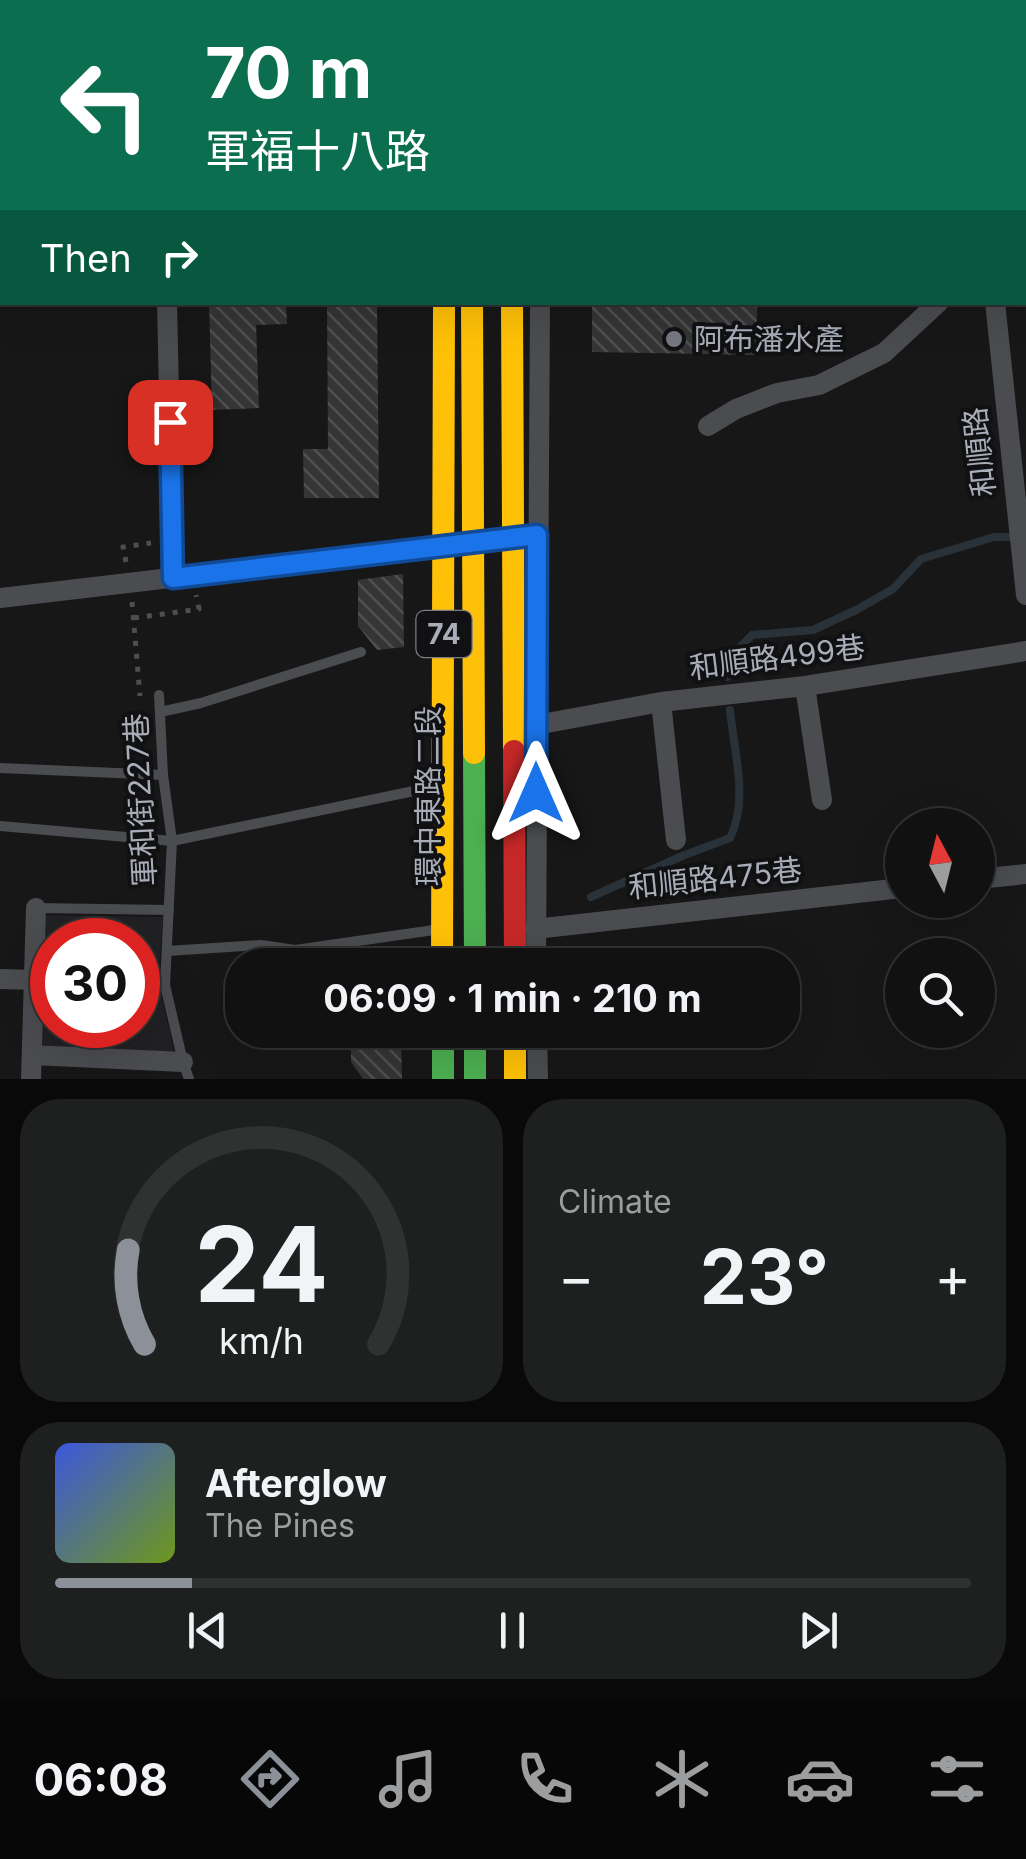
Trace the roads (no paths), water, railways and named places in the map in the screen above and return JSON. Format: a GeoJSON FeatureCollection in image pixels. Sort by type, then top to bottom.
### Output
{"type":"FeatureCollection","features":[{"type":"Feature","properties":{"kind":"highway","name":"74"},"geometry":{"type":"LineString","coordinates":[[442,948],[445,562],[456,305]]}},
{"type":"Feature","properties":{"kind":"highway","name":"74"},"geometry":{"type":"LineString","coordinates":[[456,305],[475,948]]}},
{"type":"Feature","properties":{"kind":"highway","name":"74"},"geometry":{"type":"LineString","coordinates":[[512,305],[515,948]]}},
{"type":"Feature","properties":{"kind":"highway"},"geometry":{"type":"LineString","coordinates":[[443,1048],[443,1079]]}},
{"type":"Feature","properties":{"kind":"highway"},"geometry":{"type":"LineString","coordinates":[[475,1048],[475,1079]]}},
{"type":"Feature","properties":{"kind":"highway"},"geometry":{"type":"LineString","coordinates":[[515,1048],[515,1079]]}},
{"type":"Feature","properties":{"kind":"street"},"geometry":{"type":"LineString","coordinates":[[167,305],[173,578]]}},
{"type":"Feature","properties":{"kind":"street","name":"環中東路二段"},"geometry":{"type":"LineString","coordinates":[[456,305],[458,948]]}},
{"type":"Feature","properties":{"kind":"street"},"geometry":{"type":"LineString","coordinates":[[536,948],[540,305]]}},
{"type":"Feature","properties":{"kind":"street"},"geometry":{"type":"LineString","coordinates":[[708,426],[736,409],[777,394],[819,385],[884,353],[936,305]]}},
{"type":"Feature","properties":{"kind":"street","name":"和順路"},"geometry":{"type":"LineString","coordinates":[[994,305],[1026,595]]}},
{"type":"Feature","properties":{"kind":"street"},"geometry":{"type":"LineString","coordinates":[[0,598],[537,535]]}},
{"type":"Feature","properties":{"kind":"street","name":"和順路499巷"},"geometry":{"type":"LineString","coordinates":[[536,725],[660,702],[805,686],[1026,651]]}},
{"type":"Feature","properties":{"kind":"street"},"geometry":{"type":"LineString","coordinates":[[805,686],[822,800]]}},
{"type":"Feature","properties":{"kind":"street"},"geometry":{"type":"LineString","coordinates":[[660,702],[676,840]]}},
{"type":"Feature","properties":{"kind":"street"},"geometry":{"type":"LineString","coordinates":[[995,877],[1026,874]]}},
{"type":"Feature","properties":{"kind":"street","name":"和順路475巷"},"geometry":{"type":"LineString","coordinates":[[535,929],[885,890]]}},
{"type":"Feature","properties":{"kind":"street"},"geometry":{"type":"LineString","coordinates":[[36,908],[36,918]]}},
{"type":"Feature","properties":{"kind":"street"},"geometry":{"type":"LineString","coordinates":[[0,978],[30,980]]}},
{"type":"Feature","properties":{"kind":"street"},"geometry":{"type":"LineString","coordinates":[[31,1079],[32,1048]]}},
{"type":"Feature","properties":{"kind":"street"},"geometry":{"type":"LineString","coordinates":[[456,1079],[457,1048]]}},
{"type":"Feature","properties":{"kind":"street"},"geometry":{"type":"LineString","coordinates":[[537,1048],[538,1079]]}},
{"type":"Feature","properties":{"kind":"street"},"geometry":{"type":"LineString","coordinates":[[32,1055],[186,1071]]}},
{"type":"Feature","properties":{"kind":"lane"},"geometry":{"type":"LineString","coordinates":[[160,712],[361,652]]}},
{"type":"Feature","properties":{"kind":"lane","name":"軍和街227巷"},"geometry":{"type":"LineString","coordinates":[[160,696],[162,775],[172,841],[165,984],[186,1071]]}},
{"type":"Feature","properties":{"kind":"lane"},"geometry":{"type":"LineString","coordinates":[[0,768],[162,775]]}},
{"type":"Feature","properties":{"kind":"lane"},"geometry":{"type":"LineString","coordinates":[[0,826],[172,841],[459,782]]}},
{"type":"Feature","properties":{"kind":"lane"},"geometry":{"type":"LineString","coordinates":[[36,908],[169,910]]}},
{"type":"Feature","properties":{"kind":"lane"},"geometry":{"type":"LineString","coordinates":[[167,951],[261,946],[296,950],[457,927]]}},
{"type":"Feature","properties":{"kind":"waterway"},"geometry":{"type":"LineString","coordinates":[[727,677],[724,664],[752,635],[813,630],[893,589],[921,559],[994,537],[1017,537]]}},
{"type":"Feature","properties":{"kind":"waterway"},"geometry":{"type":"LineString","coordinates":[[591,897],[730,838],[739,808],[730,710]]}},
{"type":"Feature","properties":{"kind":"place","name":"阿布潘水產"},"geometry":{"type":"Point","coordinates":[674,339]}}]}
